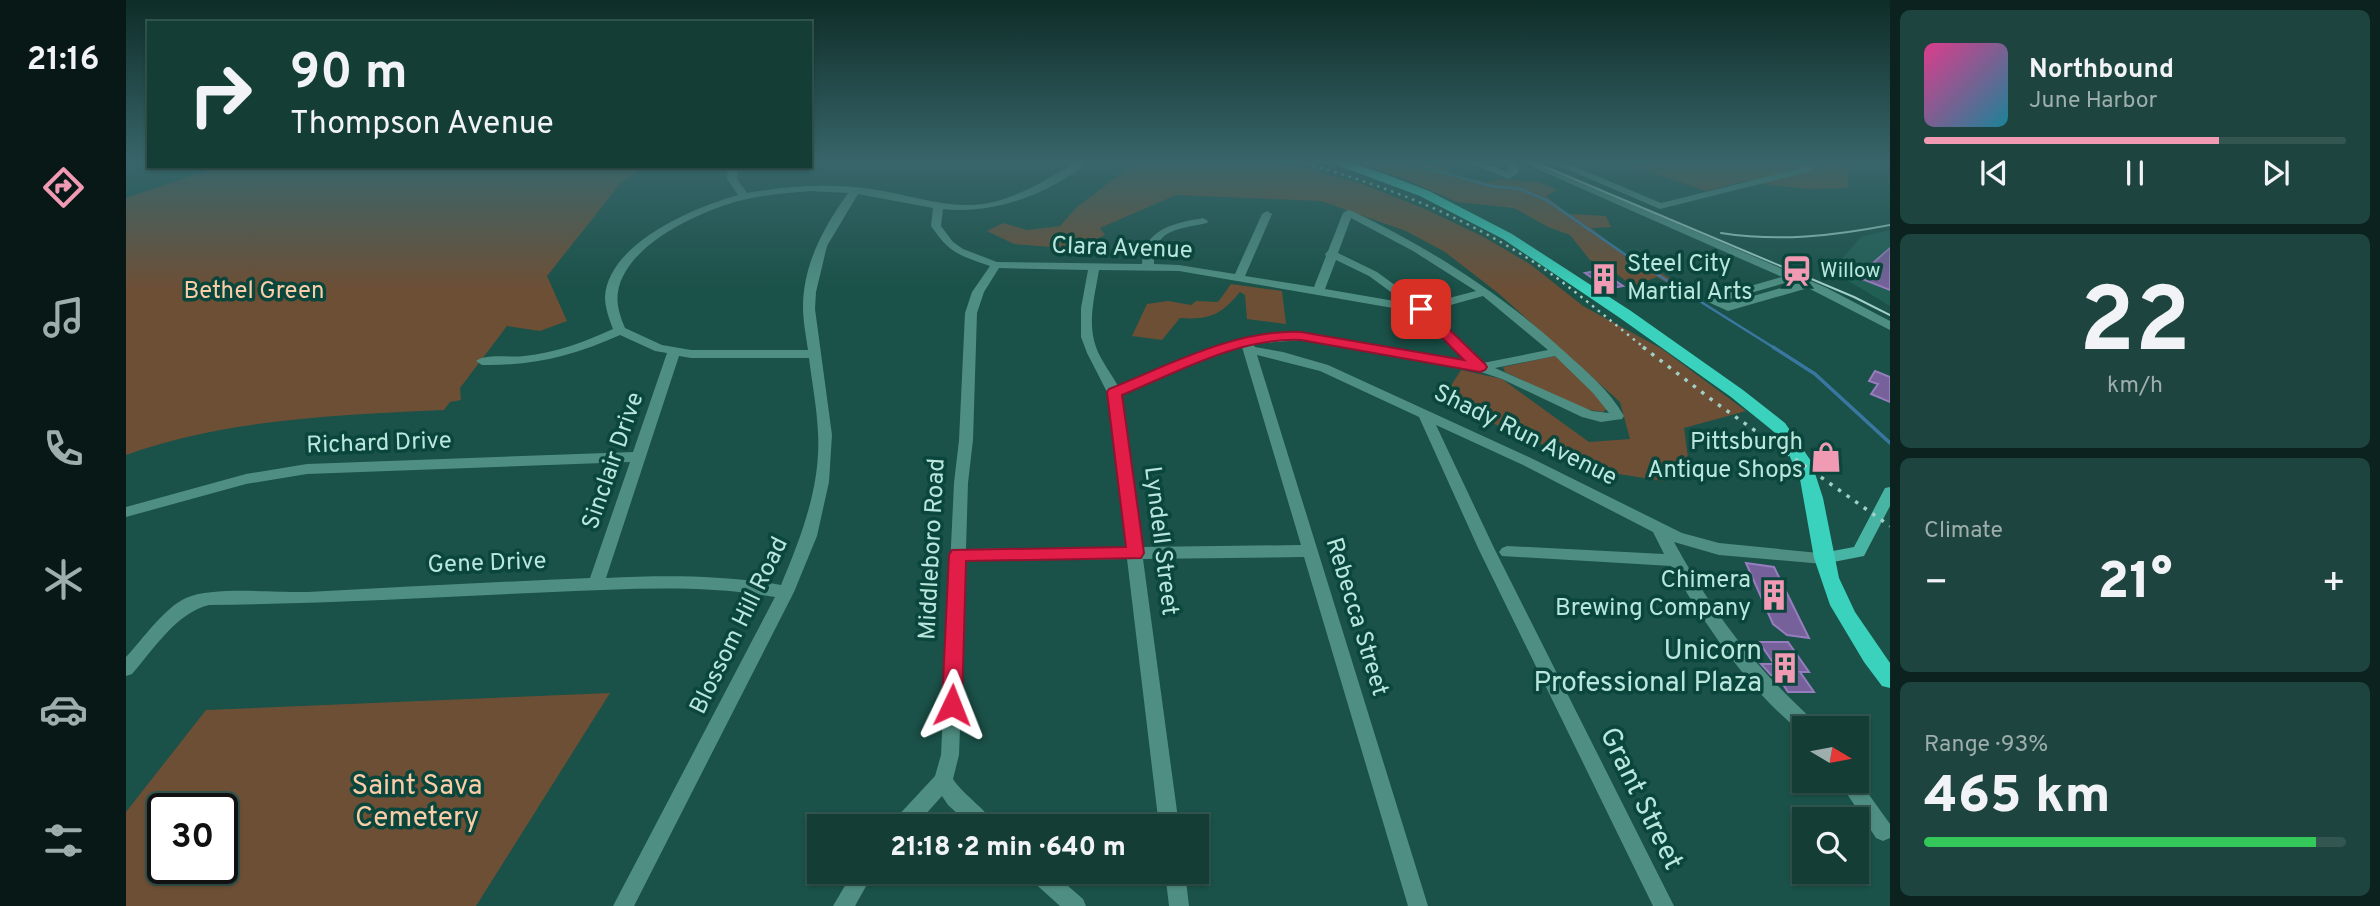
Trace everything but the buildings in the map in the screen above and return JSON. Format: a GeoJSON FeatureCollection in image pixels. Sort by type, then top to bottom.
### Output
{"type":"FeatureCollection","features":[{"type":"Feature","properties":{"kind":"main road"},"geometry":{"type":"LineString","coordinates":[[1447,204],[1535,251],[1766,416],[1786,434],[1804,462],[1812,485],[1830,581],[1846,615],[1890,679]]}},
{"type":"Feature","properties":{"kind":"street"},"geometry":{"type":"LineString","coordinates":[[720,204],[695,213],[657,233],[625,263],[610,292],[610,304],[620,330],[674,352],[714,355],[814,354]]}},
{"type":"Feature","properties":{"kind":"street","name":"Blossom Hill Road"},"geometry":{"type":"LineString","coordinates":[[623,906],[786,592],[809,536],[825,459],[823,414],[809,309],[812,268],[828,230],[845,204]]}},
{"type":"Feature","properties":{"kind":"street"},"geometry":{"type":"LineString","coordinates":[[921,204],[938,208],[981,208],[1000,204]]}},
{"type":"Feature","properties":{"kind":"street"},"geometry":{"type":"LineString","coordinates":[[1624,204],[1809,284],[1890,326]]}},
{"type":"Feature","properties":{"kind":"street","name":"Clara Avenue"},"geometry":{"type":"LineString","coordinates":[[938,208],[936,226],[948,244],[996,265],[1179,268],[1421,309]]}},
{"type":"Feature","properties":{"kind":"street"},"geometry":{"type":"LineString","coordinates":[[1114,392],[1279,335],[1301,336],[1480,367],[1507,376],[1587,414],[1601,418],[1617,416],[1608,399],[1485,292],[1386,231],[1348,213],[1330,254],[1318,292]]}},
{"type":"Feature","properties":{"kind":"street"},"geometry":{"type":"LineString","coordinates":[[1238,279],[1267,214]]}},
{"type":"Feature","properties":{"kind":"street"},"geometry":{"type":"LineString","coordinates":[[1147,267],[1146,253],[1154,239],[1172,228],[1203,220]]}},
{"type":"Feature","properties":{"kind":"street"},"geometry":{"type":"LineString","coordinates":[[1330,254],[1364,268],[1421,309],[1480,367]]}},
{"type":"Feature","properties":{"kind":"street","name":"Middleboro Road"},"geometry":{"type":"LineString","coordinates":[[943,781],[950,755],[971,313],[978,292],[996,265]]}},
{"type":"Feature","properties":{"kind":"street","name":"Lyndell Street"},"geometry":{"type":"LineString","coordinates":[[1094,268],[1086,333],[1114,392],[1168,814]]}},
{"type":"Feature","properties":{"kind":"street"},"geometry":{"type":"LineString","coordinates":[[1793,277],[1712,300],[1728,307],[1809,284]]}},
{"type":"Feature","properties":{"kind":"street"},"geometry":{"type":"LineString","coordinates":[[1421,309],[1485,292]]}},
{"type":"Feature","properties":{"kind":"street"},"geometry":{"type":"LineString","coordinates":[[482,360],[547,359],[568,353],[620,330]]}},
{"type":"Feature","properties":{"kind":"street","name":"Shady Run Avenue"},"geometry":{"type":"LineString","coordinates":[[1248,346],[1324,368],[1423,412],[1678,538],[1719,549],[1824,558]]}},
{"type":"Feature","properties":{"kind":"street","name":"Rebecca Street"},"geometry":{"type":"LineString","coordinates":[[1248,346],[1418,906]]}},
{"type":"Feature","properties":{"kind":"street","name":"Sinclair Drive"},"geometry":{"type":"LineString","coordinates":[[596,584],[674,352]]}},
{"type":"Feature","properties":{"kind":"street"},"geometry":{"type":"LineString","coordinates":[[1480,367],[1557,352]]}},
{"type":"Feature","properties":{"kind":"street","name":"Grant Street"},"geometry":{"type":"LineString","coordinates":[[1423,412],[1487,550],[1664,906]]}},
{"type":"Feature","properties":{"kind":"street","name":"Richard Drive"},"geometry":{"type":"LineString","coordinates":[[126,512],[259,476],[307,469],[639,457]]}},
{"type":"Feature","properties":{"kind":"street"},"geometry":{"type":"LineString","coordinates":[[1824,558],[1859,552],[1890,492]]}},
{"type":"Feature","properties":{"kind":"street"},"geometry":{"type":"LineString","coordinates":[[1658,527],[1696,597],[1757,676],[1796,716]]}},
{"type":"Feature","properties":{"kind":"street"},"geometry":{"type":"LineString","coordinates":[[958,555],[1311,551]]}},
{"type":"Feature","properties":{"kind":"street"},"geometry":{"type":"LineString","coordinates":[[1507,552],[1675,560]]}},
{"type":"Feature","properties":{"kind":"street","name":"Gene Drive"},"geometry":{"type":"LineString","coordinates":[[126,670],[176,613],[190,603],[209,599],[296,599],[596,584],[709,582],[786,592]]}},
{"type":"Feature","properties":{"kind":"street"},"geometry":{"type":"LineString","coordinates":[[913,814],[943,781],[955,799],[972,814]]}},
{"type":"Feature","properties":{"kind":"street"},"geometry":{"type":"LineString","coordinates":[[1856,793],[1883,831]]}},
{"type":"Feature","properties":{"kind":"street"},"geometry":{"type":"LineString","coordinates":[[843,906],[857,884]]}},
{"type":"Feature","properties":{"kind":"street"},"geometry":{"type":"LineString","coordinates":[[1051,884],[1076,906]]}},
{"type":"Feature","properties":{"kind":"street"},"geometry":{"type":"LineString","coordinates":[[1176,884],[1179,906]]}},
{"type":"Feature","properties":{"kind":"shaded area"},"geometry":{"type":"Polygon","coordinates":[[[1890,230],[1890,306],[1847,280],[1843,258],[1861,237],[1890,230]]]}},
{"type":"Feature","properties":{"kind":"green space","name":"Bethel Green"},"geometry":{"type":"Polygon","coordinates":[[[126,204],[604,204],[547,276],[567,321],[540,331],[507,326],[460,388],[461,400],[450,402],[444,410],[323,417],[243,426],[204,433],[126,455],[126,204]]]}},
{"type":"Feature","properties":{"kind":"green space"},"geometry":{"type":"Polygon","coordinates":[[[1081,204],[1155,204],[1100,228],[1105,235],[1076,249],[1014,244],[987,231],[1003,223],[1027,230],[1060,226],[1081,204]]]}},
{"type":"Feature","properties":{"kind":"green space"},"geometry":{"type":"Polygon","coordinates":[[[1330,204],[1413,204],[1482,236],[1530,264],[1583,306],[1662,349],[1746,411],[1684,428],[1688,458],[1663,481],[1606,472],[1441,401],[1461,370],[1502,379],[1589,442],[1630,439],[1620,402],[1498,293],[1445,252],[1406,231],[1330,204]]]}},
{"type":"Feature","properties":{"kind":"green space"},"geometry":{"type":"Polygon","coordinates":[[[1479,204],[1556,204],[1568,214],[1606,216],[1611,227],[1591,228],[1635,263],[1653,268],[1699,297],[1693,299],[1657,277],[1646,281],[1653,291],[1648,293],[1638,290],[1610,269],[1590,260],[1570,235],[1548,227],[1514,208],[1479,204]]]}},
{"type":"Feature","properties":{"kind":"green space"},"geometry":{"type":"Polygon","coordinates":[[[1231,284],[1282,291],[1286,324],[1247,319],[1245,295],[1240,292],[1221,311],[1207,317],[1180,318],[1162,340],[1132,336],[1147,304],[1168,301],[1191,305],[1196,301],[1218,302],[1231,284]]]}},
{"type":"Feature","properties":{"kind":"green space"},"geometry":{"type":"Polygon","coordinates":[[[1555,356],[1591,388],[1607,409],[1603,412],[1584,409],[1505,372],[1503,367],[1555,356]]]}},
{"type":"Feature","properties":{"kind":"green space","name":"Saint Sava Cemetery"},"geometry":{"type":"Polygon","coordinates":[[[610,693],[476,906],[126,906],[126,812],[206,710],[610,693]]]}},
{"type":"Feature","properties":{"kind":"waterway"},"geometry":{"type":"LineString","coordinates":[[1553,204],[1623,253],[1776,349]]}},
{"type":"Feature","properties":{"kind":"waterway"},"geometry":{"type":"LineString","coordinates":[[1773,347],[1815,374],[1890,443]]}},
{"type":"Feature","properties":{"kind":"tram line"},"geometry":{"type":"LineString","coordinates":[[1634,204],[1854,297],[1890,315]]}},
{"type":"Feature","properties":{"kind":"tram line"},"geometry":{"type":"LineString","coordinates":[[1721,233],[1785,237],[1848,232],[1890,225]]}},
{"type":"Feature","properties":{"kind":"railway"},"geometry":{"type":"LineString","coordinates":[[1425,204],[1521,254],[1574,291],[1646,349]]}},
{"type":"Feature","properties":{"kind":"railway"},"geometry":{"type":"LineString","coordinates":[[1643,347],[1716,403],[1890,526]]}},
{"type":"Feature","properties":{"kind":"place","name":"Willow"},"geometry":{"type":"Point","coordinates":[1797,271]}},
{"type":"Feature","properties":{"kind":"place","name":"Steel City Martial Arts"},"geometry":{"type":"Point","coordinates":[1604,279]}},
{"type":"Feature","properties":{"kind":"place","name":"Pittsburgh Antique Shops"},"geometry":{"type":"Point","coordinates":[1826,457]}},
{"type":"Feature","properties":{"kind":"place","name":"Chimera Brewing Company"},"geometry":{"type":"Point","coordinates":[1774,595]}},
{"type":"Feature","properties":{"kind":"place","name":"Unicorn Professional Plaza"},"geometry":{"type":"Point","coordinates":[1785,668]}},
{"type":"Feature","properties":{"kind":"route"},"geometry":{"type":"LineString","coordinates":[[952,705],[958,555],[1135,553],[1114,392],[1224,349],[1279,335],[1301,336],[1480,367],[1421,309]]}}]}
